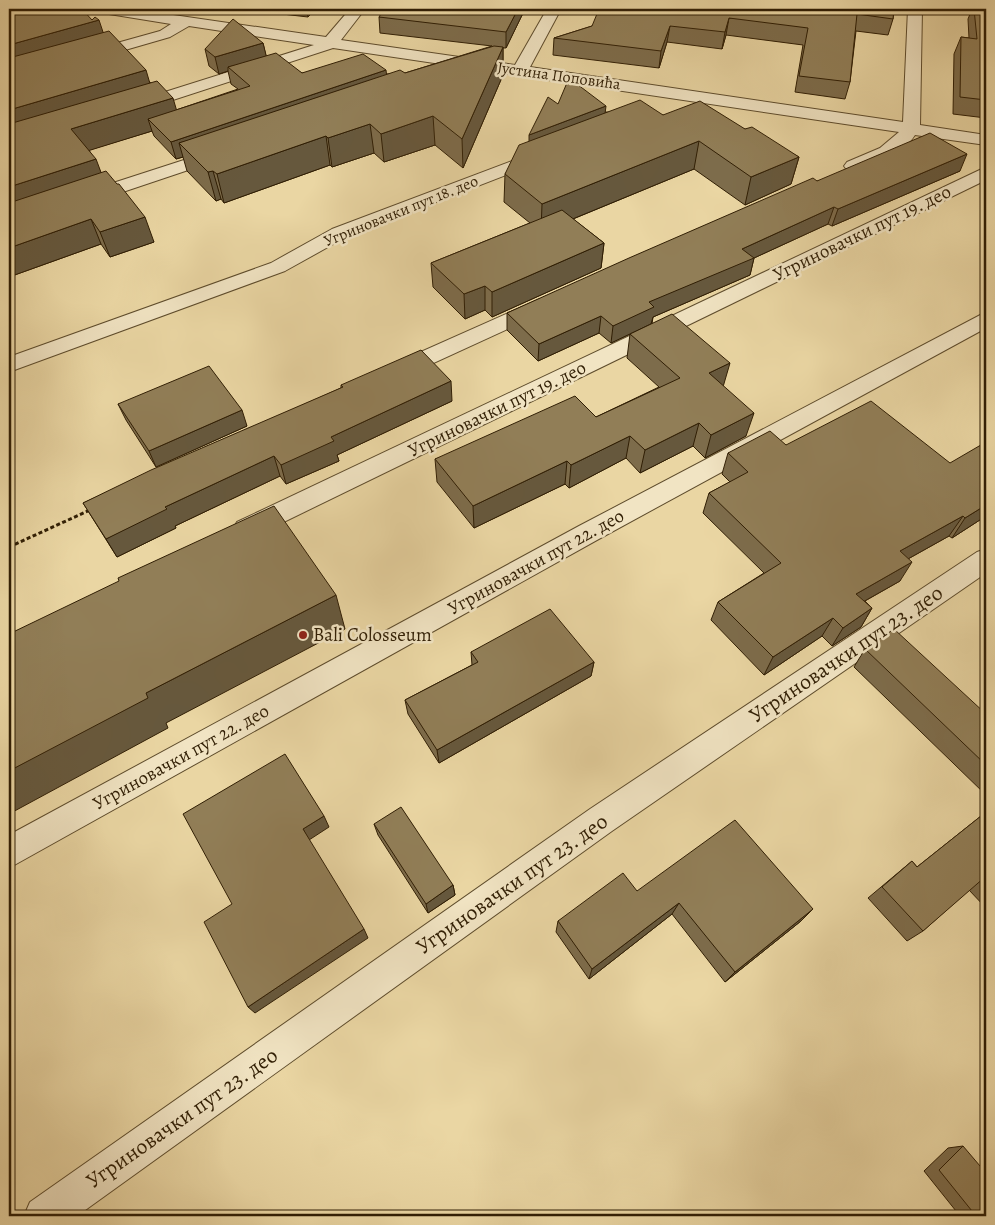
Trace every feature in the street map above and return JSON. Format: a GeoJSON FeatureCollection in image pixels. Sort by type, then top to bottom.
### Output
{"type":"FeatureCollection","features":[{"type":"Feature","properties":{"kind":"street","name":"Јустина Поповића"},"geometry":{"type":"LineString","coordinates":[[103,9],[986,140]]}},
{"type":"Feature","properties":{"kind":"street"},"geometry":{"type":"LineString","coordinates":[[122,111],[304,55],[329,44],[358,9]]}},
{"type":"Feature","properties":{"kind":"street"},"geometry":{"type":"LineString","coordinates":[[520,70],[554,9]]}},
{"type":"Feature","properties":{"kind":"street"},"geometry":{"type":"LineString","coordinates":[[834,174],[897,147],[905,140],[911,128],[915,9]]}},
{"type":"Feature","properties":{"kind":"street"},"geometry":{"type":"LineString","coordinates":[[75,59],[165,34],[185,22]]}},
{"type":"Feature","properties":{"kind":"street"},"geometry":{"type":"LineString","coordinates":[[443,77],[460,71],[465,62]]}},
{"type":"Feature","properties":{"kind":"street"},"geometry":{"type":"LineString","coordinates":[[655,112],[669,106],[677,94]]}},
{"type":"Feature","properties":{"kind":"street"},"geometry":{"type":"LineString","coordinates":[[74,202],[240,146]]}},
{"type":"Feature","properties":{"kind":"street","name":"Угриновачки пут 18. део"},"geometry":{"type":"LineString","coordinates":[[9,365],[278,267],[339,232],[562,147]]}},
{"type":"Feature","properties":{"kind":"street","name":"Угриновачки пут 19. део"},"geometry":{"type":"LineString","coordinates":[[230,537],[986,173]]}},
{"type":"Feature","properties":{"kind":"street"},"geometry":{"type":"LineString","coordinates":[[380,379],[558,297]]}},
{"type":"Feature","properties":{"kind":"street","name":"Угриновачки пут 22. део"},"geometry":{"type":"LineString","coordinates":[[9,852],[588,533],[986,319]]}},
{"type":"Feature","properties":{"kind":"street","name":"Угриновачки пут 23. део"},"geometry":{"type":"LineString","coordinates":[[44,1216],[593,826],[986,559]]}},
{"type":"Feature","properties":{"kind":"path"},"geometry":{"type":"LineString","coordinates":[[9,547],[91,510]]}},
{"type":"Feature","properties":{"kind":"building"},"geometry":{"type":"Polygon","coordinates":[[[9,9],[82,9],[92,20],[95,17],[99,20],[9,45],[9,9]]]}},
{"type":"Feature","properties":{"kind":"building"},"geometry":{"type":"Polygon","coordinates":[[[384,9],[518,9],[506,32],[379,17],[384,9]]]}},
{"type":"Feature","properties":{"kind":"building"},"geometry":{"type":"Polygon","coordinates":[[[599,9],[894,9],[893,19],[857,14],[850,82],[799,76],[808,28],[729,18],[725,32],[670,26],[661,51],[554,38],[592,26],[599,9]]]}},
{"type":"Feature","properties":{"kind":"building"},"geometry":{"type":"Polygon","coordinates":[[[974,9],[986,9],[986,100],[960,97],[961,37],[977,39],[974,9]]]}},
{"type":"Feature","properties":{"kind":"building"},"geometry":{"type":"Polygon","coordinates":[[[233,19],[263,43],[215,57],[205,49],[233,19]]]}},
{"type":"Feature","properties":{"kind":"building"},"geometry":{"type":"Polygon","coordinates":[[[109,31],[146,70],[9,110],[9,58],[109,31]]]}},
{"type":"Feature","properties":{"kind":"building"},"geometry":{"type":"Polygon","coordinates":[[[494,46],[503,47],[462,139],[433,116],[381,134],[370,124],[328,138],[326,136],[217,174],[213,171],[208,172],[179,143],[400,70],[405,73],[494,46]]]}},
{"type":"Feature","properties":{"kind":"building"},"geometry":{"type":"Polygon","coordinates":[[[276,53],[302,73],[363,54],[386,70],[171,142],[148,119],[250,86],[228,67],[276,53]]]}},
{"type":"Feature","properties":{"kind":"building"},"geometry":{"type":"Polygon","coordinates":[[[569,78],[606,106],[529,135],[548,97],[558,104],[569,78]]]}},
{"type":"Feature","properties":{"kind":"building"},"geometry":{"type":"Polygon","coordinates":[[[157,81],[173,98],[71,129],[96,159],[9,187],[9,124],[157,81]]]}},
{"type":"Feature","properties":{"kind":"building"},"geometry":{"type":"Polygon","coordinates":[[[640,100],[663,115],[700,101],[745,129],[752,127],[799,157],[751,177],[699,141],[542,204],[505,174],[519,145],[640,100]]]}},
{"type":"Feature","properties":{"kind":"building"},"geometry":{"type":"Polygon","coordinates":[[[930,133],[967,154],[838,209],[834,207],[742,249],[754,258],[649,302],[654,307],[613,326],[601,316],[539,344],[507,313],[813,178],[817,181],[930,133]]]}},
{"type":"Feature","properties":{"kind":"building"},"geometry":{"type":"Polygon","coordinates":[[[106,171],[119,184],[145,217],[100,232],[91,219],[9,248],[9,203],[106,171]]]}},
{"type":"Feature","properties":{"kind":"building"},"geometry":{"type":"Polygon","coordinates":[[[562,210],[604,243],[492,292],[485,286],[464,294],[431,263],[562,210]]]}},
{"type":"Feature","properties":{"kind":"building"},"geometry":{"type":"Polygon","coordinates":[[[672,314],[730,363],[709,373],[754,413],[711,435],[699,423],[645,450],[630,436],[571,465],[567,461],[473,506],[435,459],[575,396],[596,417],[680,378],[630,334],[672,314]]]}},
{"type":"Feature","properties":{"kind":"building"},"geometry":{"type":"Polygon","coordinates":[[[421,350],[451,381],[331,437],[334,441],[281,465],[274,456],[165,507],[167,509],[106,539],[83,503],[151,470],[343,387],[341,385],[421,350]]]}},
{"type":"Feature","properties":{"kind":"building"},"geometry":{"type":"Polygon","coordinates":[[[209,366],[242,410],[149,451],[118,404],[209,366]]]}},
{"type":"Feature","properties":{"kind":"building"},"geometry":{"type":"Polygon","coordinates":[[[871,401],[950,463],[986,442],[986,505],[965,518],[963,516],[900,551],[912,562],[856,594],[872,608],[843,628],[833,618],[773,657],[718,602],[781,563],[709,493],[748,472],[728,453],[770,431],[786,445],[871,401]]]}},
{"type":"Feature","properties":{"kind":"building"},"geometry":{"type":"Polygon","coordinates":[[[274,506],[336,595],[146,693],[148,698],[9,771],[9,634],[119,581],[118,578],[274,506]]]}},
{"type":"Feature","properties":{"kind":"building"},"geometry":{"type":"Polygon","coordinates":[[[550,609],[594,662],[437,750],[405,700],[478,662],[471,652],[550,609]]]}},
{"type":"Feature","properties":{"kind":"building"},"geometry":{"type":"Polygon","coordinates":[[[894,629],[986,714],[986,765],[865,649],[894,629]]]}},
{"type":"Feature","properties":{"kind":"building"},"geometry":{"type":"Polygon","coordinates":[[[285,754],[324,816],[303,829],[364,929],[248,1007],[204,922],[232,904],[183,814],[285,754]]]}},
{"type":"Feature","properties":{"kind":"building"},"geometry":{"type":"Polygon","coordinates":[[[401,807],[453,885],[426,904],[374,824],[401,807]]]}},
{"type":"Feature","properties":{"kind":"building"},"geometry":{"type":"Polygon","coordinates":[[[986,812],[986,878],[923,931],[882,887],[912,861],[917,867],[986,812]]]}},
{"type":"Feature","properties":{"kind":"building"},"geometry":{"type":"Polygon","coordinates":[[[735,820],[813,909],[735,972],[679,903],[592,969],[558,921],[623,873],[637,891],[735,820]]]}},
{"type":"Feature","properties":{"kind":"building"},"geometry":{"type":"Polygon","coordinates":[[[963,1146],[986,1173],[986,1216],[976,1216],[939,1170],[963,1146]]]}},
{"type":"Feature","properties":{"kind":"place","name":"Bali Colosseum"},"geometry":{"type":"Point","coordinates":[303,635]}}]}
